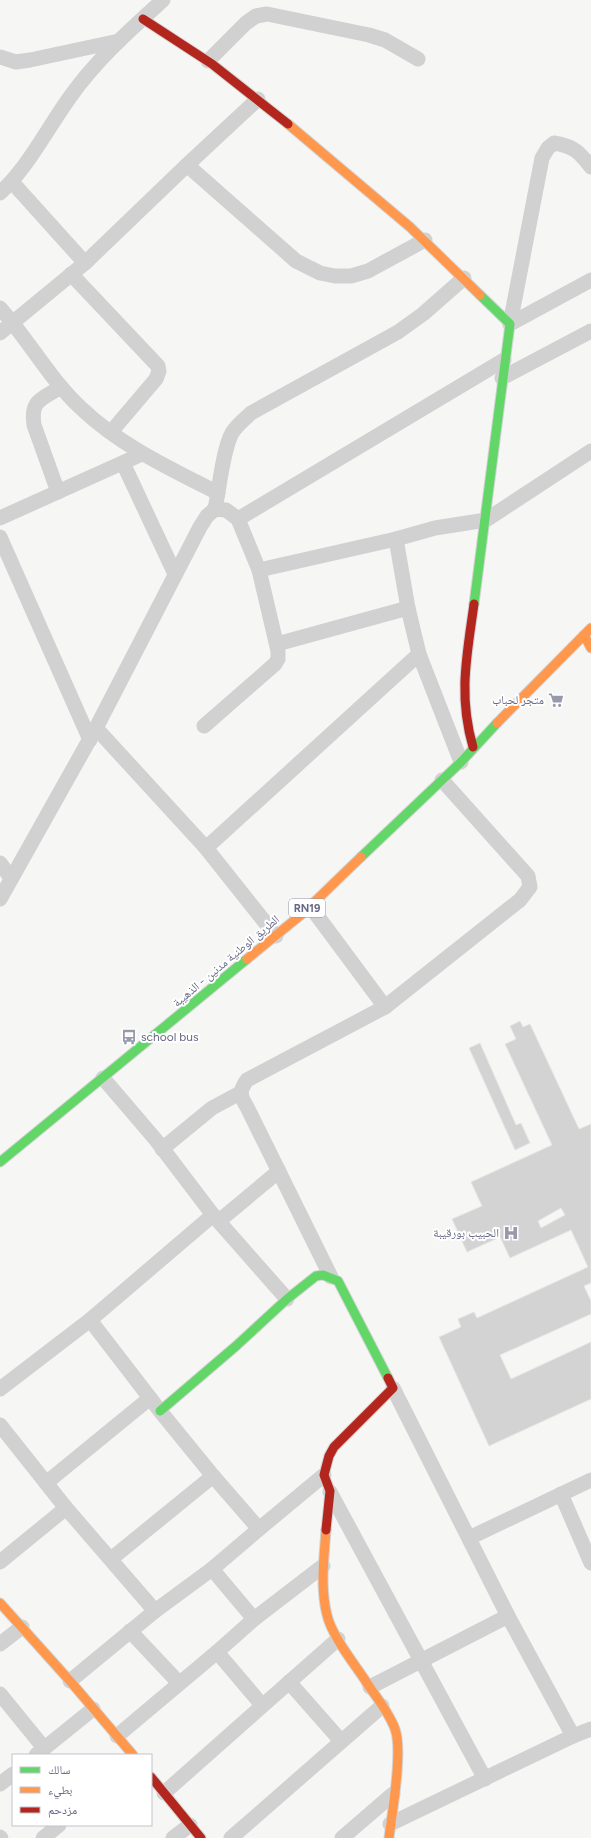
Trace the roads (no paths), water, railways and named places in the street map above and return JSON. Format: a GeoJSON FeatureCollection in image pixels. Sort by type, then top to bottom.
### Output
{"type":"FeatureCollection","features":[{"type":"Feature","properties":{"kind":"street"},"geometry":{"type":"LineString","coordinates":[[0,193],[12,182],[25,166],[71,96],[119,41],[164,0]]}},
{"type":"Feature","properties":{"kind":"street"},"geometry":{"type":"LineString","coordinates":[[208,61],[246,23],[256,16],[267,14],[369,35],[385,40],[418,59]]}},
{"type":"Feature","properties":{"kind":"street"},"geometry":{"type":"LineString","coordinates":[[143,19],[208,61],[258,99],[425,240],[510,324]]}},
{"type":"Feature","properties":{"kind":"street"},"geometry":{"type":"LineString","coordinates":[[0,57],[16,62],[119,41]]}},
{"type":"Feature","properties":{"kind":"street"},"geometry":{"type":"LineString","coordinates":[[0,333],[85,263],[258,99]]}},
{"type":"Feature","properties":{"kind":"street"},"geometry":{"type":"LineString","coordinates":[[474,747],[467,726],[464,702],[466,660],[486,520],[504,360],[542,158],[548,148],[554,143],[566,145],[579,152],[591,167]]}},
{"type":"Feature","properties":{"kind":"street"},"geometry":{"type":"LineString","coordinates":[[187,165],[296,261],[320,273],[335,276],[350,276],[368,271],[425,240]]}},
{"type":"Feature","properties":{"kind":"street"},"geometry":{"type":"LineString","coordinates":[[12,182],[85,263]]}},
{"type":"Feature","properties":{"kind":"street"},"geometry":{"type":"LineString","coordinates":[[71,274],[158,366],[159,370],[156,379],[111,432]]}},
{"type":"Feature","properties":{"kind":"street"},"geometry":{"type":"LineString","coordinates":[[0,898],[93,734],[200,527],[207,516],[215,509],[227,448],[232,434],[252,413],[398,332],[423,314],[464,278]]}},
{"type":"Feature","properties":{"kind":"street"},"geometry":{"type":"LineString","coordinates":[[510,324],[591,280]]}},
{"type":"Feature","properties":{"kind":"street"},"geometry":{"type":"LineString","coordinates":[[0,308],[13,322],[61,386],[82,409],[142,454],[218,493]]}},
{"type":"Feature","properties":{"kind":"street"},"geometry":{"type":"LineString","coordinates":[[502,378],[591,331]]}},
{"type":"Feature","properties":{"kind":"street"},"geometry":{"type":"LineString","coordinates":[[238,519],[504,360]]}},
{"type":"Feature","properties":{"kind":"street"},"geometry":{"type":"LineString","coordinates":[[58,492],[34,425],[32,414],[33,407],[39,400],[61,386]]}},
{"type":"Feature","properties":{"kind":"street"},"geometry":{"type":"LineString","coordinates":[[259,570],[396,539],[435,528],[486,520],[591,451]]}},
{"type":"Feature","properties":{"kind":"street"},"geometry":{"type":"LineString","coordinates":[[0,518],[142,454]]}},
{"type":"Feature","properties":{"kind":"street"},"geometry":{"type":"LineString","coordinates":[[123,463],[176,574]]}},
{"type":"Feature","properties":{"kind":"street"},"geometry":{"type":"LineString","coordinates":[[204,726],[278,659],[277,644],[259,570],[238,519],[226,510],[215,509]]}},
{"type":"Feature","properties":{"kind":"street"},"geometry":{"type":"LineString","coordinates":[[0,537],[5,564],[93,734],[206,848],[276,936]]}},
{"type":"Feature","properties":{"kind":"street"},"geometry":{"type":"LineString","coordinates":[[396,539],[408,608],[419,654],[461,762]]}},
{"type":"Feature","properties":{"kind":"street"},"geometry":{"type":"LineString","coordinates":[[277,644],[408,608]]}},
{"type":"Feature","properties":{"kind":"street"},"geometry":{"type":"LineString","coordinates":[[588,631],[591,648]]}},
{"type":"Feature","properties":{"kind":"street","name":"الطريق الوطنية مدنين - الذهيبة"},"geometry":{"type":"LineString","coordinates":[[0,1162],[276,936],[310,906],[461,762],[588,631]]}},
{"type":"Feature","properties":{"kind":"street"},"geometry":{"type":"LineString","coordinates":[[206,848],[419,654]]}},
{"type":"Feature","properties":{"kind":"street"},"geometry":{"type":"LineString","coordinates":[[162,1149],[212,1108],[240,1093],[247,1080],[385,1007],[520,900],[530,887],[531,882],[528,876],[442,780]]}},
{"type":"Feature","properties":{"kind":"street"},"geometry":{"type":"LineString","coordinates":[[0,863],[11,878]]}},
{"type":"Feature","properties":{"kind":"street"},"geometry":{"type":"LineString","coordinates":[[310,906],[385,1007]]}},
{"type":"Feature","properties":{"kind":"street"},"geometry":{"type":"LineString","coordinates":[[103,1078],[162,1149],[216,1218],[287,1299]]}},
{"type":"Feature","properties":{"kind":"street"},"geometry":{"type":"LineString","coordinates":[[240,1093],[241,1098],[247,1107],[331,1277]]}},
{"type":"Feature","properties":{"kind":"street"},"geometry":{"type":"LineString","coordinates":[[0,1389],[90,1320],[216,1218],[279,1171]]}},
{"type":"Feature","properties":{"kind":"street"},"geometry":{"type":"LineString","coordinates":[[160,1411],[236,1346],[287,1299],[316,1276],[323,1275],[338,1281],[508,1616],[573,1736]]}},
{"type":"Feature","properties":{"kind":"street"},"geometry":{"type":"LineString","coordinates":[[90,1320],[160,1411],[259,1529]]}},
{"type":"Feature","properties":{"kind":"street"},"geometry":{"type":"LineString","coordinates":[[393,1388],[334,1447],[326,1465],[324,1475],[330,1491],[485,1779]]}},
{"type":"Feature","properties":{"kind":"street"},"geometry":{"type":"LineString","coordinates":[[46,1483],[150,1398]]}},
{"type":"Feature","properties":{"kind":"street"},"geometry":{"type":"LineString","coordinates":[[0,1425],[66,1508],[155,1611]]}},
{"type":"Feature","properties":{"kind":"street"},"geometry":{"type":"LineString","coordinates":[[70,1681],[155,1611],[212,1569],[324,1475]]}},
{"type":"Feature","properties":{"kind":"street"},"geometry":{"type":"LineString","coordinates":[[111,1559],[213,1476]]}},
{"type":"Feature","properties":{"kind":"street"},"geometry":{"type":"LineString","coordinates":[[469,1538],[591,1480]]}},
{"type":"Feature","properties":{"kind":"street"},"geometry":{"type":"LineString","coordinates":[[330,1491],[323,1566],[324,1594],[327,1616],[338,1639],[382,1706],[394,1729],[398,1748],[390,1831]]}},
{"type":"Feature","properties":{"kind":"street"},"geometry":{"type":"LineString","coordinates":[[561,1494],[591,1563]]}},
{"type":"Feature","properties":{"kind":"street"},"geometry":{"type":"LineString","coordinates":[[0,1562],[66,1508]]}},
{"type":"Feature","properties":{"kind":"street"},"geometry":{"type":"LineString","coordinates":[[117,1736],[254,1619],[323,1566]]}},
{"type":"Feature","properties":{"kind":"street"},"geometry":{"type":"LineString","coordinates":[[212,1569],[254,1619]]}},
{"type":"Feature","properties":{"kind":"street"},"geometry":{"type":"LineString","coordinates":[[0,1603],[70,1681],[132,1754]]}},
{"type":"Feature","properties":{"kind":"street"},"geometry":{"type":"LineString","coordinates":[[370,1687],[508,1616]]}},
{"type":"Feature","properties":{"kind":"street"},"geometry":{"type":"LineString","coordinates":[[0,1644],[22,1627]]}},
{"type":"Feature","properties":{"kind":"street"},"geometry":{"type":"LineString","coordinates":[[130,1631],[179,1683]]}},
{"type":"Feature","properties":{"kind":"street"},"geometry":{"type":"LineString","coordinates":[[164,1793],[338,1639]]}},
{"type":"Feature","properties":{"kind":"street"},"geometry":{"type":"LineString","coordinates":[[217,1652],[262,1705]]}},
{"type":"Feature","properties":{"kind":"street"},"geometry":{"type":"LineString","coordinates":[[289,1682],[341,1741]]}},
{"type":"Feature","properties":{"kind":"street"},"geometry":{"type":"LineString","coordinates":[[0,1694],[40,1752],[93,1709]]}},
{"type":"Feature","properties":{"kind":"street"},"geometry":{"type":"LineString","coordinates":[[231,1838],[382,1706]]}},
{"type":"Feature","properties":{"kind":"street"},"geometry":{"type":"LineString","coordinates":[[390,1831],[485,1779],[573,1736],[591,1729]]}},
{"type":"Feature","properties":{"kind":"street"},"geometry":{"type":"LineString","coordinates":[[0,1784],[12,1775]]}},
{"type":"Feature","properties":{"kind":"street"},"geometry":{"type":"LineString","coordinates":[[152,1778],[201,1838]]}},
{"type":"Feature","properties":{"kind":"street"},"geometry":{"type":"LineString","coordinates":[[342,1838],[393,1794]]}},
{"type":"Feature","properties":{"kind":"street"},"geometry":{"type":"LineString","coordinates":[[173,1838],[190,1825]]}},
{"type":"Feature","properties":{"kind":"place","name":"متجر لحباب"},"geometry":{"type":"Point","coordinates":[556,700]}},
{"type":"Feature","properties":{"kind":"place","name":"school bus"},"geometry":{"type":"Point","coordinates":[129,1037]}},
{"type":"Feature","properties":{"kind":"place","name":"الحبيب بورقيبة"},"geometry":{"type":"Point","coordinates":[511,1233]}}]}
